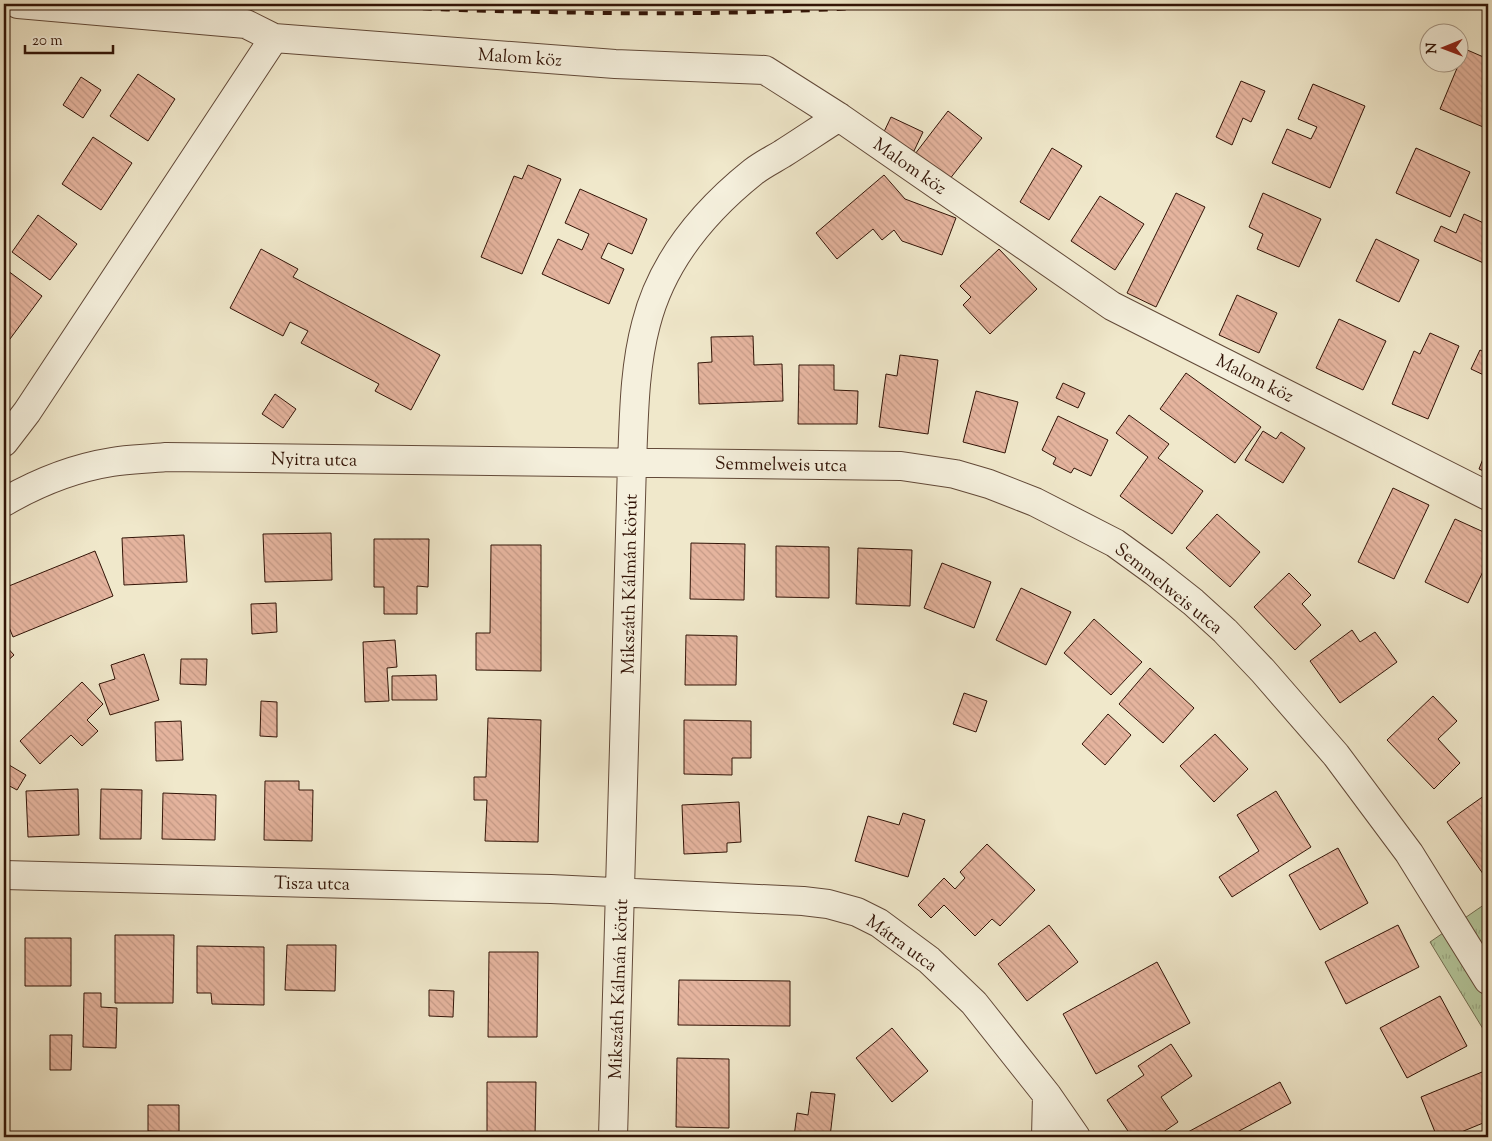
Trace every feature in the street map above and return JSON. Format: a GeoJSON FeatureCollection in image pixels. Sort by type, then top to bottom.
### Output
{"type":"FeatureCollection","features":[{"type":"Feature","properties":{"kind":"street"},"geometry":{"type":"LineString","coordinates":[[4,442],[27,412],[274,38],[246,24],[18,4]]}},
{"type":"Feature","properties":{"kind":"street","name":"Malom köz"},"geometry":{"type":"LineString","coordinates":[[274,38],[605,63],[765,70],[839,117],[1112,306],[1488,496]]}},
{"type":"Feature","properties":{"kind":"street","name":"Mikszáth Kálmán körút"},"geometry":{"type":"LineString","coordinates":[[613,1137],[634,408],[638,365],[646,325],[664,274],[681,246],[700,222],[733,188],[755,171],[839,117]]}},
{"type":"Feature","properties":{"kind":"street","name":"Nyitra utca"},"geometry":{"type":"LineString","coordinates":[[4,502],[42,482],[81,468],[113,461],[166,458],[632,463]]}},
{"type":"Feature","properties":{"kind":"street","name":"Semmelweis utca"},"geometry":{"type":"LineString","coordinates":[[632,463],[901,466],[954,474],[989,484],[1035,502],[1115,543],[1193,602],[1225,632],[1263,671],[1336,755],[1409,853],[1488,980]]}},
{"type":"Feature","properties":{"kind":"street","name":"Tisza utca"},"geometry":{"type":"LineString","coordinates":[[4,875],[550,889],[621,893]]}},
{"type":"Feature","properties":{"kind":"street","name":"Mátra utca"},"geometry":{"type":"LineString","coordinates":[[621,893],[803,901],[828,904],[857,912],[879,923],[929,960],[974,1003],[1047,1096],[1076,1137]]}},
{"type":"Feature","properties":{"kind":"street"},"geometry":{"type":"LineString","coordinates":[[1046,1137],[1047,1096]]}},
{"type":"Feature","properties":{"kind":"green space"},"geometry":{"type":"Polygon","coordinates":[[[1488,902],[1488,1037],[1430,942],[1488,902]]]}},
{"type":"Feature","properties":{"kind":"building"},"geometry":{"type":"Polygon","coordinates":[[[1470,51],[1488,59],[1488,129],[1440,109],[1455,72],[1470,72],[1470,51]]]}},
{"type":"Feature","properties":{"kind":"building"},"geometry":{"type":"Polygon","coordinates":[[[138,74],[175,99],[148,141],[110,116],[138,74]]]}},
{"type":"Feature","properties":{"kind":"building"},"geometry":{"type":"Polygon","coordinates":[[[81,77],[101,90],[83,118],[63,105],[81,77]]]}},
{"type":"Feature","properties":{"kind":"building"},"geometry":{"type":"Polygon","coordinates":[[[1241,81],[1265,91],[1251,122],[1243,118],[1232,145],[1216,137],[1241,81]]]}},
{"type":"Feature","properties":{"kind":"building"},"geometry":{"type":"Polygon","coordinates":[[[1313,84],[1365,106],[1330,188],[1272,163],[1287,129],[1311,139],[1317,127],[1298,119],[1313,84]]]}},
{"type":"Feature","properties":{"kind":"building"},"geometry":{"type":"Polygon","coordinates":[[[948,111],[982,138],[949,180],[915,154],[948,111]]]}},
{"type":"Feature","properties":{"kind":"building"},"geometry":{"type":"Polygon","coordinates":[[[891,117],[923,132],[914,151],[882,136],[891,117]]]}},
{"type":"Feature","properties":{"kind":"building"},"geometry":{"type":"Polygon","coordinates":[[[93,137],[132,163],[101,210],[62,184],[93,137]]]}},
{"type":"Feature","properties":{"kind":"building"},"geometry":{"type":"Polygon","coordinates":[[[1052,148],[1082,166],[1049,220],[1020,202],[1052,148]]]}},
{"type":"Feature","properties":{"kind":"building"},"geometry":{"type":"Polygon","coordinates":[[[1416,148],[1470,172],[1450,217],[1396,193],[1416,148]]]}},
{"type":"Feature","properties":{"kind":"building"},"geometry":{"type":"Polygon","coordinates":[[[528,165],[561,179],[522,274],[481,257],[514,176],[522,179],[528,165]]]}},
{"type":"Feature","properties":{"kind":"building"},"geometry":{"type":"Polygon","coordinates":[[[884,175],[905,199],[956,218],[942,255],[902,241],[894,230],[882,240],[873,229],[837,259],[816,233],[884,175]]]}},
{"type":"Feature","properties":{"kind":"building"},"geometry":{"type":"Polygon","coordinates":[[[580,189],[647,219],[632,254],[608,243],[601,258],[624,269],[609,304],[542,274],[558,239],[582,250],[589,234],[565,223],[580,189]]]}},
{"type":"Feature","properties":{"kind":"building"},"geometry":{"type":"Polygon","coordinates":[[[1176,193],[1205,207],[1156,307],[1127,293],[1176,193]]]}},
{"type":"Feature","properties":{"kind":"building"},"geometry":{"type":"Polygon","coordinates":[[[1263,193],[1321,219],[1299,267],[1257,249],[1263,234],[1249,227],[1263,193]]]}},
{"type":"Feature","properties":{"kind":"building"},"geometry":{"type":"Polygon","coordinates":[[[1100,196],[1144,224],[1115,270],[1071,241],[1100,196]]]}},
{"type":"Feature","properties":{"kind":"building"},"geometry":{"type":"Polygon","coordinates":[[[1464,214],[1488,225],[1488,265],[1434,241],[1441,226],[1456,233],[1464,214]]]}},
{"type":"Feature","properties":{"kind":"building"},"geometry":{"type":"Polygon","coordinates":[[[38,215],[77,244],[50,280],[12,252],[38,215]]]}},
{"type":"Feature","properties":{"kind":"building"},"geometry":{"type":"Polygon","coordinates":[[[1376,239],[1419,260],[1399,302],[1356,281],[1376,239]]]}},
{"type":"Feature","properties":{"kind":"building"},"geometry":{"type":"Polygon","coordinates":[[[261,249],[298,269],[293,277],[440,355],[411,410],[375,391],[379,384],[301,343],[308,331],[290,322],[283,336],[230,308],[261,249]]]}},
{"type":"Feature","properties":{"kind":"building"},"geometry":{"type":"Polygon","coordinates":[[[999,249],[1037,289],[990,334],[963,305],[971,297],[960,286],[999,249]]]}},
{"type":"Feature","properties":{"kind":"building"},"geometry":{"type":"Polygon","coordinates":[[[4,268],[42,296],[4,347],[4,268]]]}},
{"type":"Feature","properties":{"kind":"building"},"geometry":{"type":"Polygon","coordinates":[[[1237,295],[1277,313],[1259,353],[1219,335],[1237,295]]]}},
{"type":"Feature","properties":{"kind":"building"},"geometry":{"type":"Polygon","coordinates":[[[1339,319],[1386,341],[1363,390],[1316,368],[1339,319]]]}},
{"type":"Feature","properties":{"kind":"building"},"geometry":{"type":"Polygon","coordinates":[[[1430,333],[1459,346],[1428,419],[1392,404],[1414,351],[1420,354],[1430,333]]]}},
{"type":"Feature","properties":{"kind":"building"},"geometry":{"type":"Polygon","coordinates":[[[753,336],[754,365],[782,364],[783,401],[699,404],[698,363],[712,362],[711,337],[753,336]]]}},
{"type":"Feature","properties":{"kind":"building"},"geometry":{"type":"Polygon","coordinates":[[[1480,350],[1488,354],[1488,377],[1471,369],[1480,350]]]}},
{"type":"Feature","properties":{"kind":"building"},"geometry":{"type":"Polygon","coordinates":[[[900,355],[938,360],[928,434],[879,427],[886,374],[897,376],[900,355]]]}},
{"type":"Feature","properties":{"kind":"building"},"geometry":{"type":"Polygon","coordinates":[[[799,365],[834,365],[834,390],[858,391],[857,424],[798,424],[799,365]]]}},
{"type":"Feature","properties":{"kind":"building"},"geometry":{"type":"Polygon","coordinates":[[[1186,373],[1261,427],[1235,463],[1160,409],[1186,373]]]}},
{"type":"Feature","properties":{"kind":"building"},"geometry":{"type":"Polygon","coordinates":[[[1063,383],[1085,393],[1078,408],[1056,398],[1063,383]]]}},
{"type":"Feature","properties":{"kind":"building"},"geometry":{"type":"Polygon","coordinates":[[[976,391],[1018,402],[1005,453],[963,442],[976,391]]]}},
{"type":"Feature","properties":{"kind":"building"},"geometry":{"type":"Polygon","coordinates":[[[275,394],[296,409],[283,428],[262,414],[275,394]]]}},
{"type":"Feature","properties":{"kind":"building"},"geometry":{"type":"Polygon","coordinates":[[[1129,415],[1169,444],[1158,458],[1203,491],[1172,534],[1120,496],[1148,457],[1116,433],[1129,415]]]}},
{"type":"Feature","properties":{"kind":"building"},"geometry":{"type":"Polygon","coordinates":[[[1058,416],[1108,440],[1091,476],[1074,468],[1071,473],[1053,464],[1056,458],[1042,450],[1058,416]]]}},
{"type":"Feature","properties":{"kind":"building"},"geometry":{"type":"Polygon","coordinates":[[[1263,431],[1276,439],[1281,432],[1305,448],[1283,483],[1245,460],[1263,431]]]}},
{"type":"Feature","properties":{"kind":"building"},"geometry":{"type":"Polygon","coordinates":[[[1488,446],[1488,473],[1479,469],[1488,446]]]}},
{"type":"Feature","properties":{"kind":"building"},"geometry":{"type":"Polygon","coordinates":[[[1393,488],[1429,505],[1394,579],[1358,562],[1393,488]]]}},
{"type":"Feature","properties":{"kind":"building"},"geometry":{"type":"Polygon","coordinates":[[[1217,514],[1260,552],[1230,587],[1186,548],[1217,514]]]}},
{"type":"Feature","properties":{"kind":"building"},"geometry":{"type":"Polygon","coordinates":[[[1455,519],[1488,534],[1488,561],[1468,603],[1425,582],[1455,519]]]}},
{"type":"Feature","properties":{"kind":"building"},"geometry":{"type":"Polygon","coordinates":[[[331,533],[332,580],[265,582],[263,534],[331,533]]]}},
{"type":"Feature","properties":{"kind":"building"},"geometry":{"type":"Polygon","coordinates":[[[184,535],[187,582],[124,585],[122,538],[184,535]]]}},
{"type":"Feature","properties":{"kind":"building"},"geometry":{"type":"Polygon","coordinates":[[[374,539],[429,539],[428,587],[417,586],[417,614],[384,614],[384,587],[374,587],[374,539]]]}},
{"type":"Feature","properties":{"kind":"building"},"geometry":{"type":"Polygon","coordinates":[[[691,543],[745,544],[744,600],[690,599],[691,543]]]}},
{"type":"Feature","properties":{"kind":"building"},"geometry":{"type":"Polygon","coordinates":[[[491,545],[541,545],[541,671],[476,670],[476,633],[490,633],[491,545]]]}},
{"type":"Feature","properties":{"kind":"building"},"geometry":{"type":"Polygon","coordinates":[[[776,546],[829,547],[829,598],[776,597],[776,546]]]}},
{"type":"Feature","properties":{"kind":"building"},"geometry":{"type":"Polygon","coordinates":[[[858,548],[912,550],[910,606],[856,604],[858,548]]]}},
{"type":"Feature","properties":{"kind":"building"},"geometry":{"type":"Polygon","coordinates":[[[95,551],[113,596],[13,637],[4,615],[4,588],[95,551]]]}},
{"type":"Feature","properties":{"kind":"building"},"geometry":{"type":"Polygon","coordinates":[[[942,563],[991,582],[974,628],[924,608],[942,563]]]}},
{"type":"Feature","properties":{"kind":"building"},"geometry":{"type":"Polygon","coordinates":[[[1289,573],[1311,595],[1302,604],[1321,625],[1295,650],[1254,607],[1289,573]]]}},
{"type":"Feature","properties":{"kind":"building"},"geometry":{"type":"Polygon","coordinates":[[[1021,588],[1071,612],[1046,665],[996,640],[1021,588]]]}},
{"type":"Feature","properties":{"kind":"building"},"geometry":{"type":"Polygon","coordinates":[[[276,603],[277,632],[252,634],[251,604],[276,603]]]}},
{"type":"Feature","properties":{"kind":"building"},"geometry":{"type":"Polygon","coordinates":[[[1094,619],[1142,662],[1111,695],[1064,653],[1094,619]]]}},
{"type":"Feature","properties":{"kind":"building"},"geometry":{"type":"Polygon","coordinates":[[[1352,630],[1360,642],[1375,632],[1397,662],[1340,703],[1310,661],[1352,630]]]}},
{"type":"Feature","properties":{"kind":"building"},"geometry":{"type":"Polygon","coordinates":[[[686,635],[737,636],[736,685],[685,685],[686,635]]]}},
{"type":"Feature","properties":{"kind":"building"},"geometry":{"type":"Polygon","coordinates":[[[395,640],[397,667],[387,668],[389,701],[365,702],[363,642],[395,640]]]}},
{"type":"Feature","properties":{"kind":"building"},"geometry":{"type":"Polygon","coordinates":[[[4,644],[14,655],[4,664],[4,644]]]}},
{"type":"Feature","properties":{"kind":"building"},"geometry":{"type":"Polygon","coordinates":[[[144,654],[159,700],[110,715],[99,684],[115,679],[111,665],[144,654]]]}},
{"type":"Feature","properties":{"kind":"building"},"geometry":{"type":"Polygon","coordinates":[[[181,659],[207,659],[206,685],[180,684],[181,659]]]}},
{"type":"Feature","properties":{"kind":"building"},"geometry":{"type":"Polygon","coordinates":[[[1150,668],[1194,708],[1163,743],[1119,704],[1150,668]]]}},
{"type":"Feature","properties":{"kind":"building"},"geometry":{"type":"Polygon","coordinates":[[[436,675],[437,700],[392,700],[392,676],[436,675]]]}},
{"type":"Feature","properties":{"kind":"building"},"geometry":{"type":"Polygon","coordinates":[[[82,682],[103,704],[87,720],[98,731],[82,746],[71,735],[40,764],[20,741],[82,682]]]}},
{"type":"Feature","properties":{"kind":"building"},"geometry":{"type":"Polygon","coordinates":[[[964,693],[987,701],[976,732],[953,724],[964,693]]]}},
{"type":"Feature","properties":{"kind":"building"},"geometry":{"type":"Polygon","coordinates":[[[1433,696],[1457,721],[1438,739],[1460,763],[1434,789],[1387,740],[1433,696]]]}},
{"type":"Feature","properties":{"kind":"building"},"geometry":{"type":"Polygon","coordinates":[[[261,701],[277,702],[277,737],[260,736],[261,701]]]}},
{"type":"Feature","properties":{"kind":"building"},"geometry":{"type":"Polygon","coordinates":[[[1108,714],[1131,735],[1105,765],[1082,744],[1108,714]]]}},
{"type":"Feature","properties":{"kind":"building"},"geometry":{"type":"Polygon","coordinates":[[[488,718],[541,720],[538,842],[485,841],[487,800],[474,800],[474,777],[486,777],[488,718]]]}},
{"type":"Feature","properties":{"kind":"building"},"geometry":{"type":"Polygon","coordinates":[[[684,720],[751,721],[751,758],[732,758],[732,775],[684,774],[684,720]]]}},
{"type":"Feature","properties":{"kind":"building"},"geometry":{"type":"Polygon","coordinates":[[[181,721],[183,760],[156,761],[155,722],[181,721]]]}},
{"type":"Feature","properties":{"kind":"building"},"geometry":{"type":"Polygon","coordinates":[[[1215,734],[1248,769],[1214,802],[1180,766],[1215,734]]]}},
{"type":"Feature","properties":{"kind":"building"},"geometry":{"type":"Polygon","coordinates":[[[4,762],[26,775],[17,790],[4,783],[4,762]]]}},
{"type":"Feature","properties":{"kind":"building"},"geometry":{"type":"Polygon","coordinates":[[[265,781],[299,781],[299,790],[313,790],[312,841],[264,840],[265,781]]]}},
{"type":"Feature","properties":{"kind":"building"},"geometry":{"type":"Polygon","coordinates":[[[78,789],[79,835],[28,837],[26,791],[78,789]]]}},
{"type":"Feature","properties":{"kind":"building"},"geometry":{"type":"Polygon","coordinates":[[[101,789],[142,790],[141,839],[100,839],[101,789]]]}},
{"type":"Feature","properties":{"kind":"building"},"geometry":{"type":"Polygon","coordinates":[[[1276,791],[1311,847],[1232,897],[1219,877],[1259,851],[1237,815],[1276,791]]]}},
{"type":"Feature","properties":{"kind":"building"},"geometry":{"type":"Polygon","coordinates":[[[163,793],[216,795],[215,840],[162,839],[163,793]]]}},
{"type":"Feature","properties":{"kind":"building"},"geometry":{"type":"Polygon","coordinates":[[[1488,793],[1488,881],[1447,822],[1488,793]]]}},
{"type":"Feature","properties":{"kind":"building"},"geometry":{"type":"Polygon","coordinates":[[[739,802],[741,842],[727,843],[727,852],[684,854],[682,805],[739,802]]]}},
{"type":"Feature","properties":{"kind":"building"},"geometry":{"type":"Polygon","coordinates":[[[903,813],[925,820],[908,877],[855,861],[868,816],[899,825],[903,813]]]}},
{"type":"Feature","properties":{"kind":"building"},"geometry":{"type":"Polygon","coordinates":[[[987,844],[1035,890],[1000,926],[992,919],[975,936],[944,905],[931,918],[918,905],[944,878],[955,889],[965,878],[960,872],[987,844]]]}},
{"type":"Feature","properties":{"kind":"building"},"geometry":{"type":"Polygon","coordinates":[[[1338,848],[1368,903],[1320,930],[1289,875],[1338,848]]]}},
{"type":"Feature","properties":{"kind":"building"},"geometry":{"type":"Polygon","coordinates":[[[1049,925],[1078,962],[1027,1001],[998,964],[1049,925]]]}},
{"type":"Feature","properties":{"kind":"building"},"geometry":{"type":"Polygon","coordinates":[[[1398,925],[1419,967],[1346,1004],[1325,962],[1398,925]]]}},
{"type":"Feature","properties":{"kind":"building"},"geometry":{"type":"Polygon","coordinates":[[[115,935],[174,935],[173,1003],[115,1003],[115,935]]]}},
{"type":"Feature","properties":{"kind":"building"},"geometry":{"type":"Polygon","coordinates":[[[4,936],[8,936],[8,999],[4,999],[4,936]]]}},
{"type":"Feature","properties":{"kind":"building"},"geometry":{"type":"Polygon","coordinates":[[[25,938],[71,938],[71,986],[25,986],[25,938]]]}},
{"type":"Feature","properties":{"kind":"building"},"geometry":{"type":"Polygon","coordinates":[[[287,945],[336,945],[335,991],[285,990],[287,945]]]}},
{"type":"Feature","properties":{"kind":"building"},"geometry":{"type":"Polygon","coordinates":[[[197,946],[264,947],[264,1005],[212,1004],[211,993],[197,993],[197,946]]]}},
{"type":"Feature","properties":{"kind":"building"},"geometry":{"type":"Polygon","coordinates":[[[489,952],[538,952],[537,1037],[488,1037],[489,952]]]}},
{"type":"Feature","properties":{"kind":"building"},"geometry":{"type":"Polygon","coordinates":[[[1157,962],[1190,1023],[1096,1074],[1063,1014],[1157,962]]]}},
{"type":"Feature","properties":{"kind":"building"},"geometry":{"type":"Polygon","coordinates":[[[679,980],[790,981],[790,1026],[678,1025],[679,980]]]}},
{"type":"Feature","properties":{"kind":"building"},"geometry":{"type":"Polygon","coordinates":[[[429,990],[454,991],[453,1017],[429,1016],[429,990]]]}},
{"type":"Feature","properties":{"kind":"building"},"geometry":{"type":"Polygon","coordinates":[[[84,993],[101,993],[101,1007],[117,1008],[116,1048],[83,1047],[84,993]]]}},
{"type":"Feature","properties":{"kind":"building"},"geometry":{"type":"Polygon","coordinates":[[[1440,996],[1467,1046],[1407,1078],[1380,1028],[1440,996]]]}},
{"type":"Feature","properties":{"kind":"building"},"geometry":{"type":"Polygon","coordinates":[[[892,1028],[928,1071],[892,1102],[856,1058],[892,1028]]]}},
{"type":"Feature","properties":{"kind":"building"},"geometry":{"type":"Polygon","coordinates":[[[50,1035],[72,1035],[71,1070],[50,1070],[50,1035]]]}},
{"type":"Feature","properties":{"kind":"building"},"geometry":{"type":"Polygon","coordinates":[[[1171,1044],[1192,1076],[1161,1097],[1178,1122],[1156,1137],[1132,1137],[1107,1100],[1144,1075],[1138,1066],[1171,1044]]]}},
{"type":"Feature","properties":{"kind":"building"},"geometry":{"type":"Polygon","coordinates":[[[677,1058],[729,1059],[729,1128],[676,1127],[677,1058]]]}},
{"type":"Feature","properties":{"kind":"building"},"geometry":{"type":"Polygon","coordinates":[[[1487,1070],[1488,1121],[1449,1137],[1437,1137],[1421,1097],[1487,1070]]]}},
{"type":"Feature","properties":{"kind":"building"},"geometry":{"type":"Polygon","coordinates":[[[487,1082],[536,1082],[535,1137],[487,1137],[487,1082]]]}},
{"type":"Feature","properties":{"kind":"building"},"geometry":{"type":"Polygon","coordinates":[[[1280,1082],[1291,1103],[1228,1137],[1191,1137],[1188,1132],[1280,1082]]]}},
{"type":"Feature","properties":{"kind":"building"},"geometry":{"type":"Polygon","coordinates":[[[811,1092],[835,1094],[830,1137],[794,1137],[797,1113],[808,1115],[811,1092]]]}},
{"type":"Feature","properties":{"kind":"building"},"geometry":{"type":"Polygon","coordinates":[[[148,1105],[179,1105],[179,1132],[148,1131],[148,1105]]]}},
{"type":"Feature","properties":{"kind":"railway"},"geometry":{"type":"LineString","coordinates":[[369,4],[458,10],[640,13],[733,13],[919,4]]}}]}
